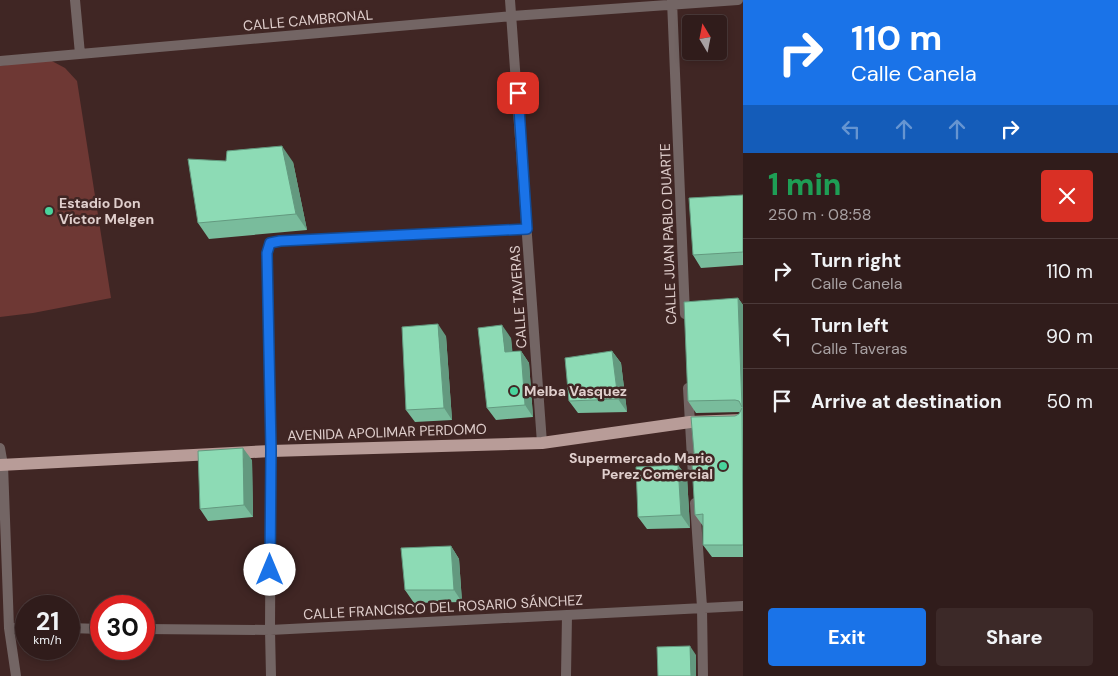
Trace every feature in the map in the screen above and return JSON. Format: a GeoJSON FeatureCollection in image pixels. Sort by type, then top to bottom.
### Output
{"type":"FeatureCollection","features":[{"type":"Feature","properties":{"kind":"main road","name":"AVENIDA APOLIMAR PERDOMO"},"geometry":{"type":"LineString","coordinates":[[1,465],[271,450],[542,443],[690,422],[743,420]]}},
{"type":"Feature","properties":{"kind":"street"},"geometry":{"type":"LineString","coordinates":[[75,0],[80,54]]}},
{"type":"Feature","properties":{"kind":"street","name":"CALLE TAVERAS"},"geometry":{"type":"LineString","coordinates":[[510,0],[542,443]]}},
{"type":"Feature","properties":{"kind":"street","name":"CALLE CAMBRONAL"},"geometry":{"type":"LineString","coordinates":[[0,61],[512,16],[672,3],[738,0]]}},
{"type":"Feature","properties":{"kind":"street","name":"CALLE JUAN PABLO DUARTE"},"geometry":{"type":"LineString","coordinates":[[672,3],[686,323]]}},
{"type":"Feature","properties":{"kind":"street"},"geometry":{"type":"LineString","coordinates":[[271,676],[271,450],[267,253],[270,243],[527,229]]}},
{"type":"Feature","properties":{"kind":"street"},"geometry":{"type":"LineString","coordinates":[[688,382],[702,607],[703,676]]}},
{"type":"Feature","properties":{"kind":"street"},"geometry":{"type":"LineString","coordinates":[[0,448],[9,628],[16,676]]}},
{"type":"Feature","properties":{"kind":"street","name":"CALLE FRANCISCO DEL ROSARIO SÁNCHEZ"},"geometry":{"type":"LineString","coordinates":[[155,629],[270,630],[743,606]]}},
{"type":"Feature","properties":{"kind":"street"},"geometry":{"type":"LineString","coordinates":[[566,676],[567,615]]}},
{"type":"Feature","properties":{"kind":"street"},"geometry":{"type":"LineString","coordinates":[[9,628],[15,628]]}},
{"type":"Feature","properties":{"kind":"shaded area","name":"Estadio Don Víctor Melgen"},"geometry":{"type":"Polygon","coordinates":[[[48,59],[65,68],[77,81],[111,298],[33,313],[0,317],[0,66],[48,59]]]}},
{"type":"Feature","properties":{"kind":"building"},"geometry":{"type":"Polygon","coordinates":[[[282,146],[296,214],[198,223],[188,159],[226,161],[227,151],[282,146]]]}},
{"type":"Feature","properties":{"kind":"building"},"geometry":{"type":"Polygon","coordinates":[[[743,195],[743,252],[693,255],[689,198],[743,195]]]}},
{"type":"Feature","properties":{"kind":"building"},"geometry":{"type":"Polygon","coordinates":[[[738,298],[742,407],[739,401],[735,400],[688,401],[684,302],[738,298]]]}},
{"type":"Feature","properties":{"kind":"building"},"geometry":{"type":"Polygon","coordinates":[[[438,324],[444,408],[406,410],[402,327],[438,324]]]}},
{"type":"Feature","properties":{"kind":"building","name":"Melba Vasquez"},"geometry":{"type":"Polygon","coordinates":[[[502,325],[505,352],[521,351],[525,405],[487,408],[478,328],[502,325]]]}},
{"type":"Feature","properties":{"kind":"building"},"geometry":{"type":"Polygon","coordinates":[[[612,351],[618,399],[569,401],[565,358],[612,351]]]}},
{"type":"Feature","properties":{"kind":"building"},"geometry":{"type":"Polygon","coordinates":[[[742,408],[743,545],[703,545],[703,514],[695,515],[692,464],[695,464],[691,417],[735,416],[739,414],[742,408]]]}},
{"type":"Feature","properties":{"kind":"building"},"geometry":{"type":"Polygon","coordinates":[[[243,448],[244,505],[200,509],[198,451],[243,448]]]}},
{"type":"Feature","properties":{"kind":"building"},"geometry":{"type":"Polygon","coordinates":[[[678,465],[681,515],[638,517],[636,467],[678,465]]]}},
{"type":"Feature","properties":{"kind":"building"},"geometry":{"type":"Polygon","coordinates":[[[451,546],[454,590],[405,590],[401,548],[451,546]]]}},
{"type":"Feature","properties":{"kind":"building"},"geometry":{"type":"Polygon","coordinates":[[[690,646],[691,676],[658,676],[657,647],[690,646]]]}},
{"type":"Feature","properties":{"kind":"place","name":"Estadio Don Víctor Melgen"},"geometry":{"type":"Point","coordinates":[49,211]}},
{"type":"Feature","properties":{"kind":"place","name":"Melba Vasquez"},"geometry":{"type":"Point","coordinates":[514,391]}},
{"type":"Feature","properties":{"kind":"place","name":"Supermercado Mario Perez Comercial"},"geometry":{"type":"Point","coordinates":[723,466]}},
{"type":"Feature","properties":{"kind":"route"},"geometry":{"type":"LineString","coordinates":[[270,570],[271,450],[267,253],[270,243],[527,229],[518,93]]}}]}
